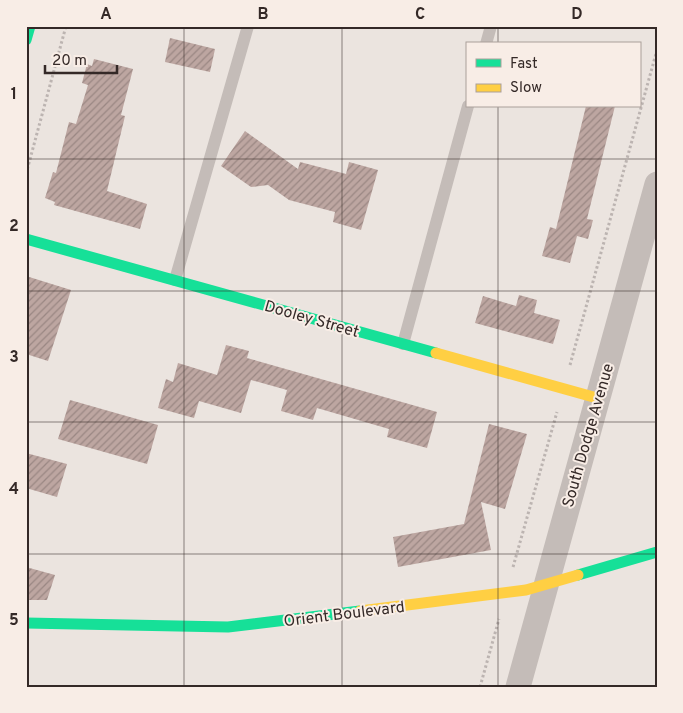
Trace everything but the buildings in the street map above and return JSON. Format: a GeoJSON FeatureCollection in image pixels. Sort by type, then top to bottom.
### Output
{"type":"FeatureCollection","features":[{"type":"Feature","properties":{"kind":"street"},"geometry":{"type":"LineString","coordinates":[[26,40],[30,26]]}},
{"type":"Feature","properties":{"kind":"street","name":"South Dodge Avenue"},"geometry":{"type":"LineString","coordinates":[[518,687],[657,184]]}},
{"type":"Feature","properties":{"kind":"street","name":"Dooley Street"},"geometry":{"type":"LineString","coordinates":[[26,239],[597,398]]}},
{"type":"Feature","properties":{"kind":"street","name":"Orient Boulevard"},"geometry":{"type":"LineString","coordinates":[[26,623],[228,627],[526,590],[657,552]]}},
{"type":"Feature","properties":{"kind":"lane"},"geometry":{"type":"LineString","coordinates":[[175,280],[248,26]]}},
{"type":"Feature","properties":{"kind":"lane"},"geometry":{"type":"LineString","coordinates":[[487,42],[491,26]]}},
{"type":"Feature","properties":{"kind":"lane"},"geometry":{"type":"LineString","coordinates":[[402,344],[467,108]]}},
{"type":"Feature","properties":{"kind":"path"},"geometry":{"type":"LineString","coordinates":[[26,174],[66,26]]}},
{"type":"Feature","properties":{"kind":"traffic: fast"},"geometry":{"type":"LineString","coordinates":[[26,40],[30,26]]}},
{"type":"Feature","properties":{"kind":"traffic: fast"},"geometry":{"type":"LineString","coordinates":[[26,239],[436,353]]}},
{"type":"Feature","properties":{"kind":"traffic: fast"},"geometry":{"type":"LineString","coordinates":[[578,575],[657,552]]}},
{"type":"Feature","properties":{"kind":"traffic: fast"},"geometry":{"type":"LineString","coordinates":[[26,623],[228,627],[360,611]]}},
{"type":"Feature","properties":{"kind":"traffic: slow"},"geometry":{"type":"LineString","coordinates":[[436,353],[597,398]]}},
{"type":"Feature","properties":{"kind":"traffic: slow"},"geometry":{"type":"LineString","coordinates":[[360,611],[526,590],[578,575]]}}]}
